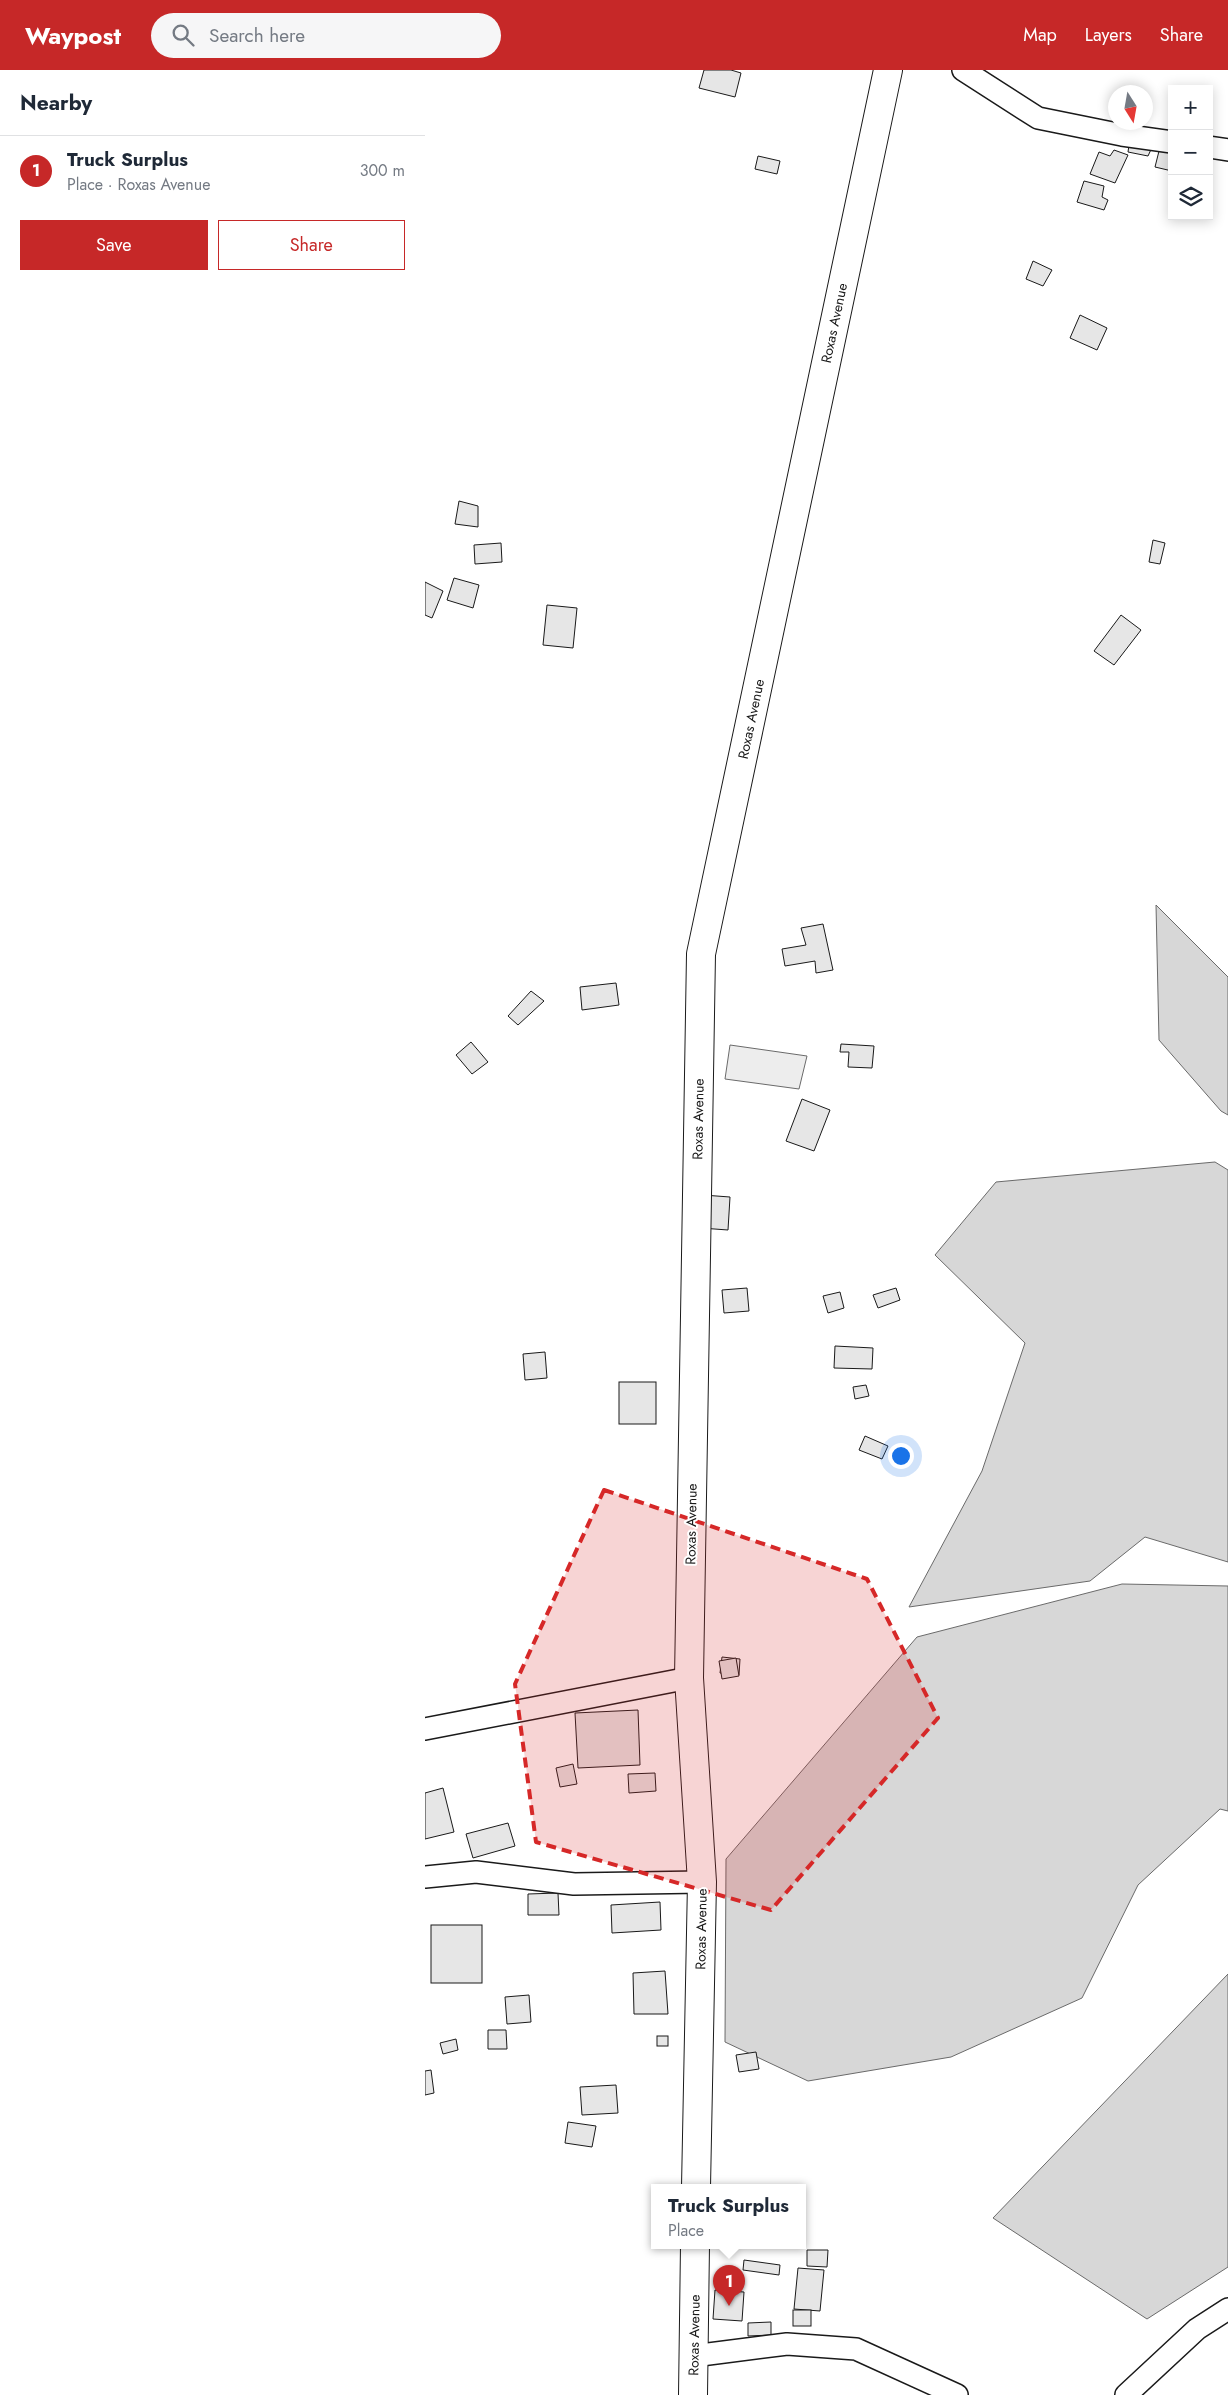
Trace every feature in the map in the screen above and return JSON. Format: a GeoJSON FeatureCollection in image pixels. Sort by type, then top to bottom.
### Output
{"type":"FeatureCollection","features":[{"type":"Feature","properties":{"kind":"main road","name":"Roxas Avenue"},"geometry":{"type":"LineString","coordinates":[[696,2184],[702,1882],[689,1678],[701,954],[888,70]]}},
{"type":"Feature","properties":{"kind":"main road","name":"Roxas Avenue"},"geometry":{"type":"LineString","coordinates":[[693,2395],[695,2249]]}},
{"type":"Feature","properties":{"kind":"street"},"geometry":{"type":"LineString","coordinates":[[963,70],[1038,118],[1123,135],[1168,141]]}},
{"type":"Feature","properties":{"kind":"street"},"geometry":{"type":"LineString","coordinates":[[1213,148],[1228,150]]}},
{"type":"Feature","properties":{"kind":"street"},"geometry":{"type":"LineString","coordinates":[[425,1729],[689,1678]]}},
{"type":"Feature","properties":{"kind":"street"},"geometry":{"type":"LineString","coordinates":[[425,1877],[476,1872],[574,1884],[702,1882]]}},
{"type":"Feature","properties":{"kind":"street"},"geometry":{"type":"LineString","coordinates":[[1126,2395],[1197,2329],[1228,2308]]}},
{"type":"Feature","properties":{"kind":"street"},"geometry":{"type":"LineString","coordinates":[[693,2356],[787,2344],[856,2349],[957,2395]]}},
{"type":"Feature","properties":{"kind":"highlighted area"},"geometry":{"type":"Polygon","coordinates":[[[604,1490],[867,1579],[938,1718],[771,1910],[536,1842],[515,1684],[604,1490]]]}},
{"type":"Feature","properties":{"kind":"shaded area"},"geometry":{"type":"Polygon","coordinates":[[[1156,905],[1228,977],[1228,1115],[1221,1111],[1159,1040],[1156,905]]]}},
{"type":"Feature","properties":{"kind":"shaded area"},"geometry":{"type":"Polygon","coordinates":[[[730,1045],[807,1056],[799,1089],[725,1079],[730,1045]]]}},
{"type":"Feature","properties":{"kind":"shaded area"},"geometry":{"type":"Polygon","coordinates":[[[1215,1162],[1228,1170],[1228,1562],[1145,1537],[1090,1581],[909,1607],[982,1471],[1025,1343],[935,1255],[996,1182],[1215,1162]]]}},
{"type":"Feature","properties":{"kind":"shaded area"},"geometry":{"type":"Polygon","coordinates":[[[1122,1584],[1228,1586],[1228,1811],[1220,1809],[1138,1885],[1082,1998],[951,2057],[808,2081],[725,2042],[726,1859],[917,1637],[1122,1584]]]}},
{"type":"Feature","properties":{"kind":"shaded area"},"geometry":{"type":"Polygon","coordinates":[[[1228,1974],[1228,2267],[1147,2319],[993,2218],[1228,1974]]]}},
{"type":"Feature","properties":{"kind":"building"},"geometry":{"type":"Polygon","coordinates":[[[704,70],[731,70],[741,73],[735,97],[699,88],[704,70]]]}},
{"type":"Feature","properties":{"kind":"building"},"geometry":{"type":"Polygon","coordinates":[[[1130,138],[1154,143],[1148,156],[1128,152],[1130,138]]]}},
{"type":"Feature","properties":{"kind":"building"},"geometry":{"type":"Polygon","coordinates":[[[1161,143],[1168,144],[1168,170],[1155,167],[1161,143]]]}},
{"type":"Feature","properties":{"kind":"building"},"geometry":{"type":"Polygon","coordinates":[[[1114,150],[1128,155],[1115,183],[1090,174],[1099,152],[1110,156],[1114,150]]]}},
{"type":"Feature","properties":{"kind":"building"},"geometry":{"type":"Polygon","coordinates":[[[758,156],[780,161],[777,174],[755,169],[758,156]]]}},
{"type":"Feature","properties":{"kind":"building"},"geometry":{"type":"Polygon","coordinates":[[[1084,181],[1104,186],[1102,197],[1108,200],[1104,210],[1077,202],[1084,181]]]}},
{"type":"Feature","properties":{"kind":"building"},"geometry":{"type":"Polygon","coordinates":[[[1033,261],[1052,270],[1043,286],[1026,279],[1033,261]]]}},
{"type":"Feature","properties":{"kind":"building"},"geometry":{"type":"Polygon","coordinates":[[[1080,315],[1107,328],[1097,350],[1070,338],[1080,315]]]}},
{"type":"Feature","properties":{"kind":"building"},"geometry":{"type":"Polygon","coordinates":[[[459,501],[478,506],[478,527],[455,524],[459,501]]]}},
{"type":"Feature","properties":{"kind":"building"},"geometry":{"type":"Polygon","coordinates":[[[1153,540],[1165,543],[1160,564],[1149,562],[1153,540]]]}},
{"type":"Feature","properties":{"kind":"building"},"geometry":{"type":"Polygon","coordinates":[[[501,543],[502,562],[475,564],[474,545],[501,543]]]}},
{"type":"Feature","properties":{"kind":"building"},"geometry":{"type":"Polygon","coordinates":[[[454,578],[479,585],[473,608],[447,600],[454,578]]]}},
{"type":"Feature","properties":{"kind":"building"},"geometry":{"type":"Polygon","coordinates":[[[425,582],[443,591],[432,618],[425,615],[425,582]]]}},
{"type":"Feature","properties":{"kind":"building"},"geometry":{"type":"Polygon","coordinates":[[[547,605],[577,608],[573,648],[543,645],[547,605]]]}},
{"type":"Feature","properties":{"kind":"building"},"geometry":{"type":"Polygon","coordinates":[[[1121,615],[1141,630],[1114,665],[1094,651],[1121,615]]]}},
{"type":"Feature","properties":{"kind":"building"},"geometry":{"type":"Polygon","coordinates":[[[823,924],[833,970],[816,973],[815,961],[785,966],[782,949],[806,945],[801,928],[823,924]]]}},
{"type":"Feature","properties":{"kind":"building"},"geometry":{"type":"Polygon","coordinates":[[[616,983],[619,1005],[582,1010],[580,987],[616,983]]]}},
{"type":"Feature","properties":{"kind":"building"},"geometry":{"type":"Polygon","coordinates":[[[531,991],[544,1001],[518,1025],[508,1016],[531,991]]]}},
{"type":"Feature","properties":{"kind":"building"},"geometry":{"type":"Polygon","coordinates":[[[471,1042],[488,1062],[472,1074],[456,1055],[471,1042]]]}},
{"type":"Feature","properties":{"kind":"building"},"geometry":{"type":"Polygon","coordinates":[[[841,1044],[874,1046],[872,1068],[848,1067],[849,1052],[840,1052],[841,1044]]]}},
{"type":"Feature","properties":{"kind":"building"},"geometry":{"type":"Polygon","coordinates":[[[802,1099],[830,1110],[814,1151],[786,1141],[802,1099]]]}},
{"type":"Feature","properties":{"kind":"building"},"geometry":{"type":"Polygon","coordinates":[[[703,1195],[730,1197],[728,1230],[701,1228],[703,1195]]]}},
{"type":"Feature","properties":{"kind":"building"},"geometry":{"type":"Polygon","coordinates":[[[747,1288],[749,1311],[724,1313],[722,1290],[747,1288]]]}},
{"type":"Feature","properties":{"kind":"building"},"geometry":{"type":"Polygon","coordinates":[[[896,1288],[900,1300],[878,1308],[873,1295],[896,1288]]]}},
{"type":"Feature","properties":{"kind":"building"},"geometry":{"type":"Polygon","coordinates":[[[840,1292],[844,1308],[828,1313],[823,1296],[840,1292]]]}},
{"type":"Feature","properties":{"kind":"building"},"geometry":{"type":"Polygon","coordinates":[[[835,1346],[873,1348],[872,1369],[834,1368],[835,1346]]]}},
{"type":"Feature","properties":{"kind":"building"},"geometry":{"type":"Polygon","coordinates":[[[545,1352],[547,1378],[525,1380],[523,1354],[545,1352]]]}},
{"type":"Feature","properties":{"kind":"building"},"geometry":{"type":"Polygon","coordinates":[[[619,1382],[656,1382],[656,1424],[619,1424],[619,1382]]]}},
{"type":"Feature","properties":{"kind":"building"},"geometry":{"type":"Polygon","coordinates":[[[866,1385],[869,1396],[855,1399],[853,1387],[866,1385]]]}},
{"type":"Feature","properties":{"kind":"building"},"geometry":{"type":"Polygon","coordinates":[[[865,1436],[888,1446],[882,1459],[859,1450],[865,1436]]]}},
{"type":"Feature","properties":{"kind":"building"},"geometry":{"type":"Polygon","coordinates":[[[722,1657],[740,1659],[739,1675],[720,1673],[722,1657]]]}},
{"type":"Feature","properties":{"kind":"building"},"geometry":{"type":"Polygon","coordinates":[[[736,1658],[739,1676],[722,1679],[719,1661],[736,1658]]]}},
{"type":"Feature","properties":{"kind":"building"},"geometry":{"type":"Polygon","coordinates":[[[638,1710],[640,1765],[578,1768],[575,1713],[638,1710]]]}},
{"type":"Feature","properties":{"kind":"building"},"geometry":{"type":"Polygon","coordinates":[[[573,1764],[577,1784],[560,1787],[556,1768],[573,1764]]]}},
{"type":"Feature","properties":{"kind":"building"},"geometry":{"type":"Polygon","coordinates":[[[655,1773],[656,1791],[629,1793],[628,1774],[655,1773]]]}},
{"type":"Feature","properties":{"kind":"building"},"geometry":{"type":"Polygon","coordinates":[[[443,1788],[454,1832],[425,1839],[425,1793],[443,1788]]]}},
{"type":"Feature","properties":{"kind":"building"},"geometry":{"type":"Polygon","coordinates":[[[508,1823],[515,1846],[473,1858],[466,1834],[508,1823]]]}},
{"type":"Feature","properties":{"kind":"building"},"geometry":{"type":"Polygon","coordinates":[[[558,1893],[559,1915],[528,1915],[528,1894],[558,1893]]]}},
{"type":"Feature","properties":{"kind":"building"},"geometry":{"type":"Polygon","coordinates":[[[660,1902],[661,1930],[612,1933],[611,1905],[660,1902]]]}},
{"type":"Feature","properties":{"kind":"building"},"geometry":{"type":"Polygon","coordinates":[[[431,1925],[482,1925],[482,1983],[431,1983],[431,1925]]]}},
{"type":"Feature","properties":{"kind":"building"},"geometry":{"type":"Polygon","coordinates":[[[665,1971],[668,2014],[634,2014],[633,1973],[665,1971]]]}},
{"type":"Feature","properties":{"kind":"building"},"geometry":{"type":"Polygon","coordinates":[[[529,1995],[531,2022],[507,2024],[505,1997],[529,1995]]]}},
{"type":"Feature","properties":{"kind":"building"},"geometry":{"type":"Polygon","coordinates":[[[488,2030],[506,2030],[507,2049],[488,2049],[488,2030]]]}},
{"type":"Feature","properties":{"kind":"building"},"geometry":{"type":"Polygon","coordinates":[[[657,2036],[668,2036],[668,2046],[657,2046],[657,2036]]]}},
{"type":"Feature","properties":{"kind":"building"},"geometry":{"type":"Polygon","coordinates":[[[456,2039],[458,2050],[443,2054],[440,2043],[456,2039]]]}},
{"type":"Feature","properties":{"kind":"building"},"geometry":{"type":"Polygon","coordinates":[[[756,2052],[759,2069],[739,2072],[736,2055],[756,2052]]]}},
{"type":"Feature","properties":{"kind":"building"},"geometry":{"type":"Polygon","coordinates":[[[431,2070],[434,2093],[425,2095],[425,2071],[431,2070]]]}},
{"type":"Feature","properties":{"kind":"building"},"geometry":{"type":"Polygon","coordinates":[[[616,2085],[618,2113],[582,2115],[580,2087],[616,2085]]]}},
{"type":"Feature","properties":{"kind":"building"},"geometry":{"type":"Polygon","coordinates":[[[568,2122],[596,2126],[592,2147],[565,2143],[568,2122]]]}},
{"type":"Feature","properties":{"kind":"building"},"geometry":{"type":"Polygon","coordinates":[[[807,2250],[828,2250],[827,2267],[807,2266],[807,2250]]]}},
{"type":"Feature","properties":{"kind":"building"},"geometry":{"type":"Polygon","coordinates":[[[744,2260],[780,2265],[779,2275],[743,2270],[744,2260]]]}},
{"type":"Feature","properties":{"kind":"building"},"geometry":{"type":"Polygon","coordinates":[[[798,2268],[824,2270],[820,2311],[794,2309],[798,2268]]]}},
{"type":"Feature","properties":{"kind":"building"},"geometry":{"type":"Polygon","coordinates":[[[715,2290],[744,2292],[742,2321],[713,2319],[715,2290]]]}},
{"type":"Feature","properties":{"kind":"building"},"geometry":{"type":"Polygon","coordinates":[[[793,2310],[811,2310],[811,2326],[793,2326],[793,2310]]]}},
{"type":"Feature","properties":{"kind":"building"},"geometry":{"type":"Polygon","coordinates":[[[771,2322],[771,2335],[748,2336],[748,2323],[771,2322]]]}},
{"type":"Feature","properties":{"kind":"place","name":"Truck Surplus"},"geometry":{"type":"Point","coordinates":[729,2306]}}]}
